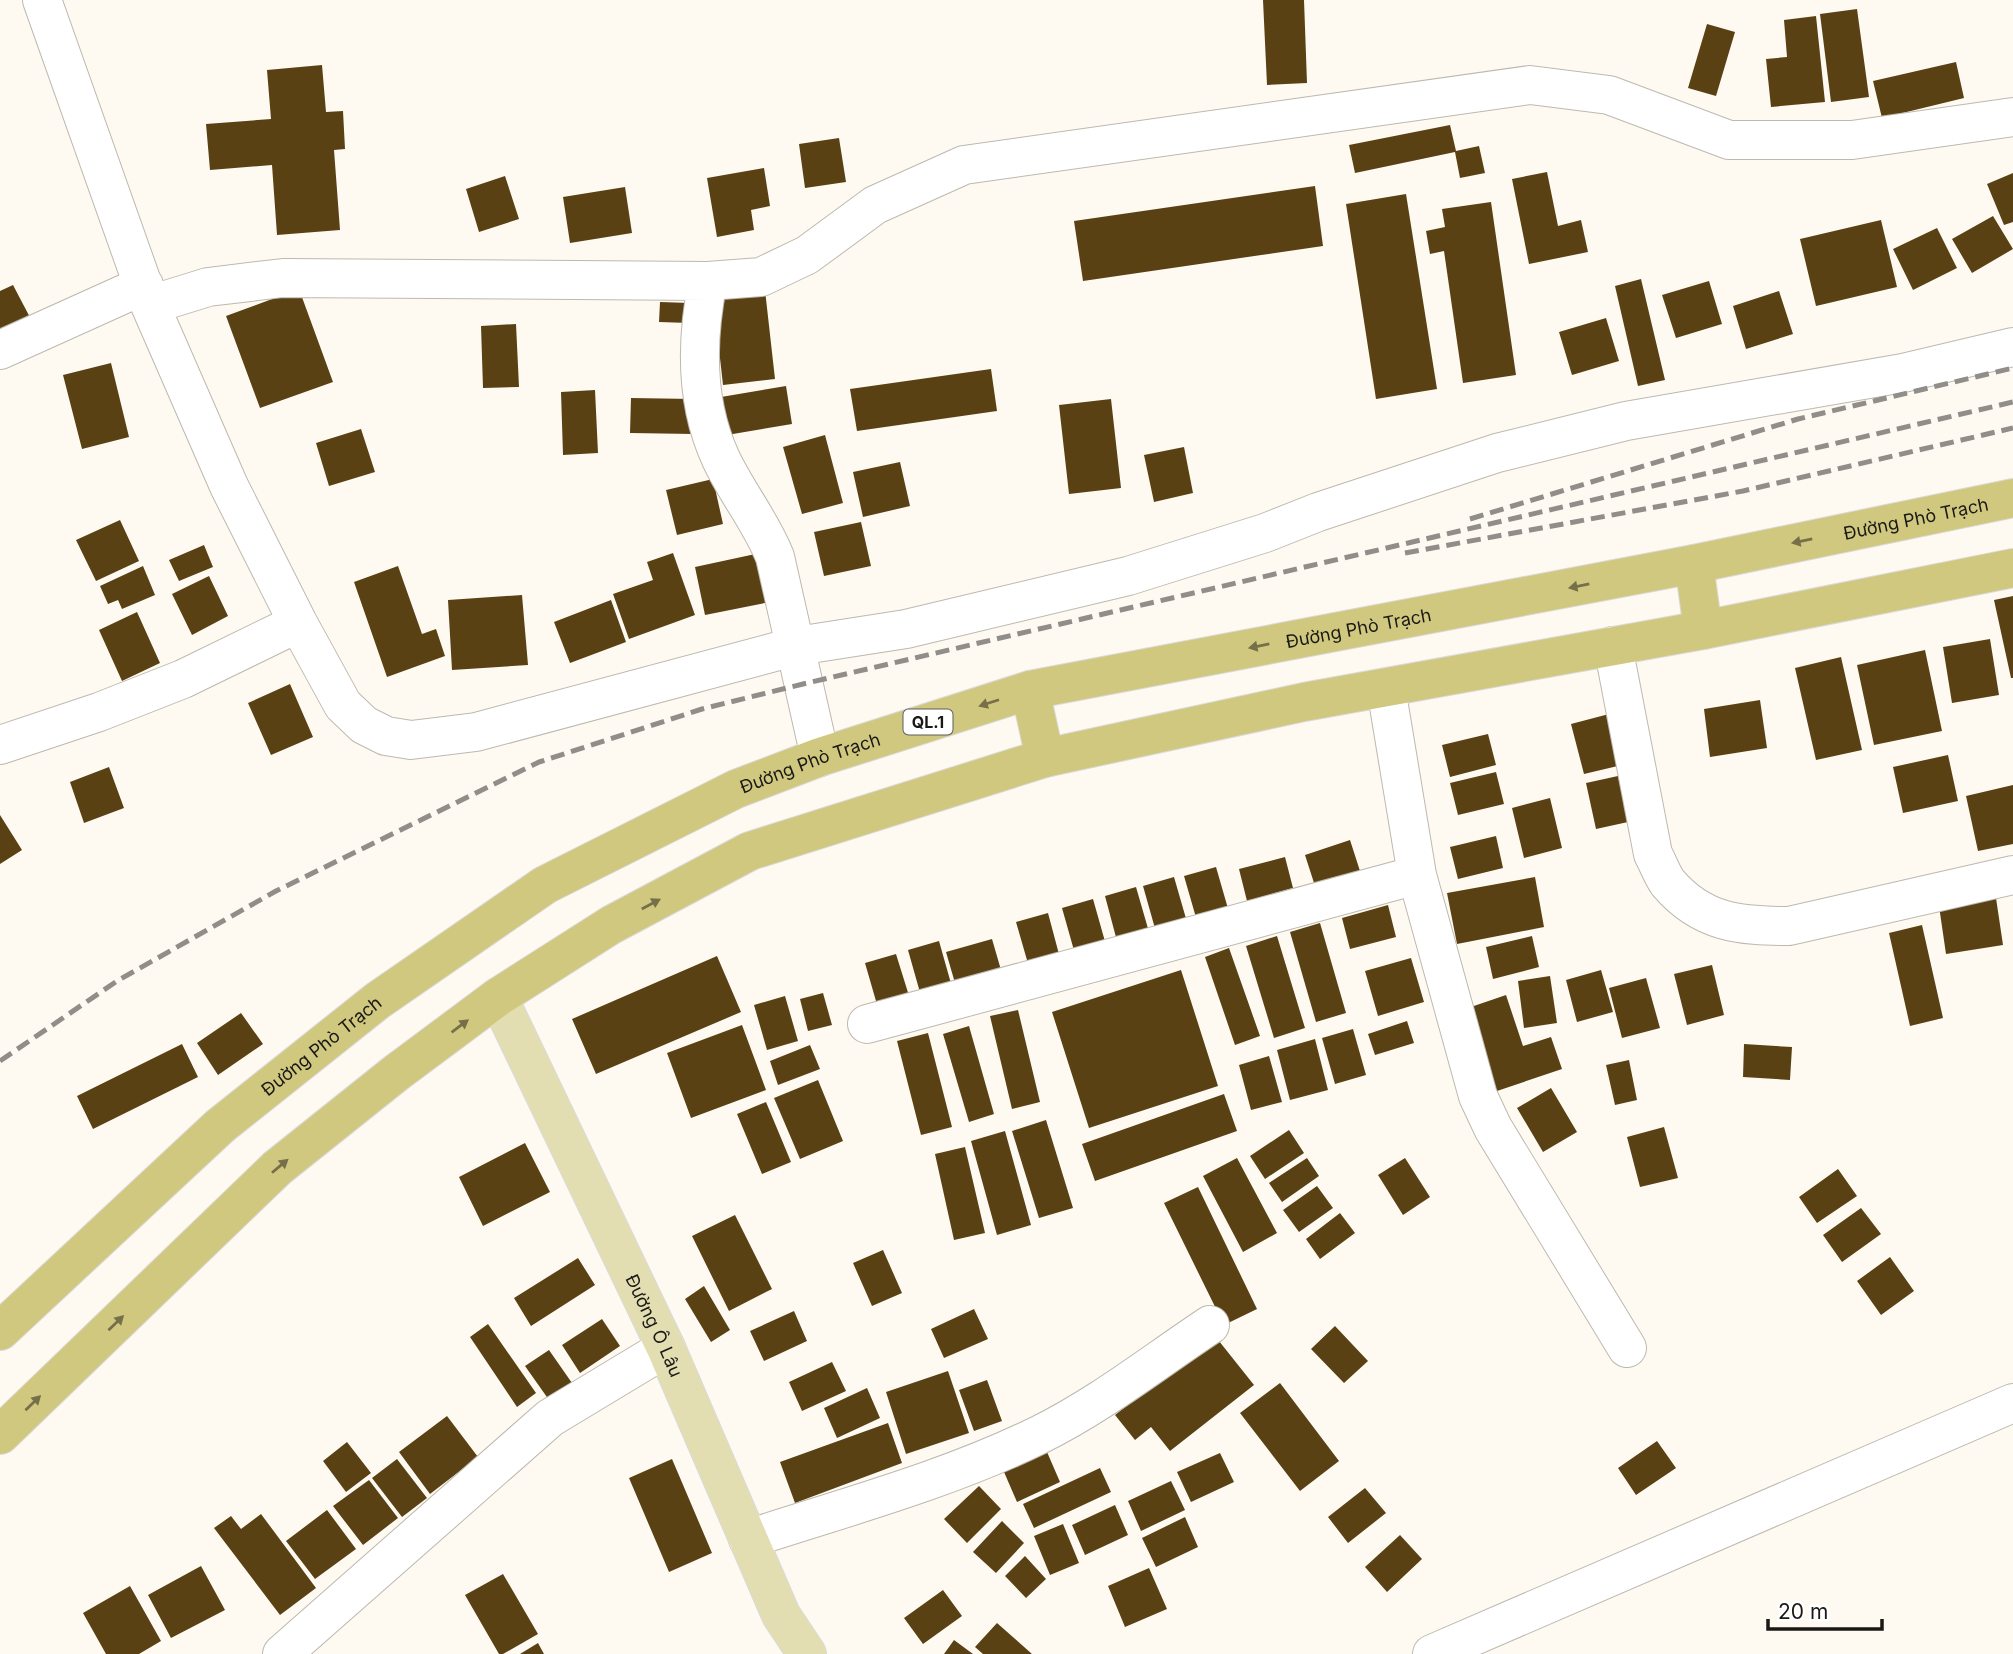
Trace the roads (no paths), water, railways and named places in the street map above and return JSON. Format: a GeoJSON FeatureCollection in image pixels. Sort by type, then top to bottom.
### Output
{"type":"FeatureCollection","features":[{"type":"Feature","properties":{"kind":"highway","name":"Đường Phò Trạch"},"geometry":{"type":"LineString","coordinates":[[5,1326],[220,1126],[377,1001],[545,885],[736,789],[820,757],[1030,690],[1694,564],[2013,498]]}},
{"type":"Feature","properties":{"kind":"highway"},"geometry":{"type":"LineString","coordinates":[[1694,564],[1703,630]]}},
{"type":"Feature","properties":{"kind":"highway"},"geometry":{"type":"LineString","coordinates":[[0,1435],[276,1168],[396,1073],[498,998],[611,925],[750,851],[1045,758],[1304,702],[1703,630],[2013,568]]}},
{"type":"Feature","properties":{"kind":"highway"},"geometry":{"type":"LineString","coordinates":[[1030,690],[1045,758]]}},
{"type":"Feature","properties":{"kind":"main road","name":"Đường Ô Lâu"},"geometry":{"type":"LineString","coordinates":[[498,998],[666,1348],[780,1615],[807,1654]]}},
{"type":"Feature","properties":{"kind":"street"},"geometry":{"type":"LineString","coordinates":[[42,0],[147,295],[229,486],[343,705],[364,725],[386,736],[411,740],[476,732],[797,646],[906,629],[1128,576],[1265,533],[1318,512],[1497,453],[1587,430],[1903,373],[2013,347]]}},
{"type":"Feature","properties":{"kind":"street"},"geometry":{"type":"LineString","coordinates":[[0,350],[147,295],[283,278],[708,281],[761,277],[807,255],[875,205],[964,165],[1531,85],[1609,95],[1730,140],[1853,140],[2013,117]]}},
{"type":"Feature","properties":{"kind":"street"},"geometry":{"type":"LineString","coordinates":[[708,281],[699,344],[702,390],[711,432],[722,460],[766,534],[775,557],[820,757]]}},
{"type":"Feature","properties":{"kind":"street"},"geometry":{"type":"LineString","coordinates":[[0,745],[99,712],[183,679],[298,623]]}},
{"type":"Feature","properties":{"kind":"street"},"geometry":{"type":"LineString","coordinates":[[1613,646],[1653,854],[1667,882],[1690,904],[1722,921],[1756,926],[1789,926],[2013,875]]}},
{"type":"Feature","properties":{"kind":"street"},"geometry":{"type":"LineString","coordinates":[[1386,688],[1417,876],[1478,1096],[1493,1128],[1627,1348]]}},
{"type":"Feature","properties":{"kind":"street"},"geometry":{"type":"LineString","coordinates":[[867,1024],[1417,876]]}},
{"type":"Feature","properties":{"kind":"street"},"geometry":{"type":"LineString","coordinates":[[748,1539],[945,1475],[1006,1450],[1085,1409],[1210,1325]]}},
{"type":"Feature","properties":{"kind":"street"},"geometry":{"type":"LineString","coordinates":[[282,1654],[550,1418],[666,1348]]}},
{"type":"Feature","properties":{"kind":"street"},"geometry":{"type":"LineString","coordinates":[[1432,1654],[2013,1403]]}},
{"type":"Feature","properties":{"kind":"railway"},"geometry":{"type":"LineString","coordinates":[[1470,519],[1798,419],[2013,368]]}},
{"type":"Feature","properties":{"kind":"railway"},"geometry":{"type":"LineString","coordinates":[[0,1061],[117,981],[276,891],[539,762],[702,709],[803,684],[2013,402]]}},
{"type":"Feature","properties":{"kind":"railway"},"geometry":{"type":"LineString","coordinates":[[1405,553],[1743,491],[2013,428]]}}]}
